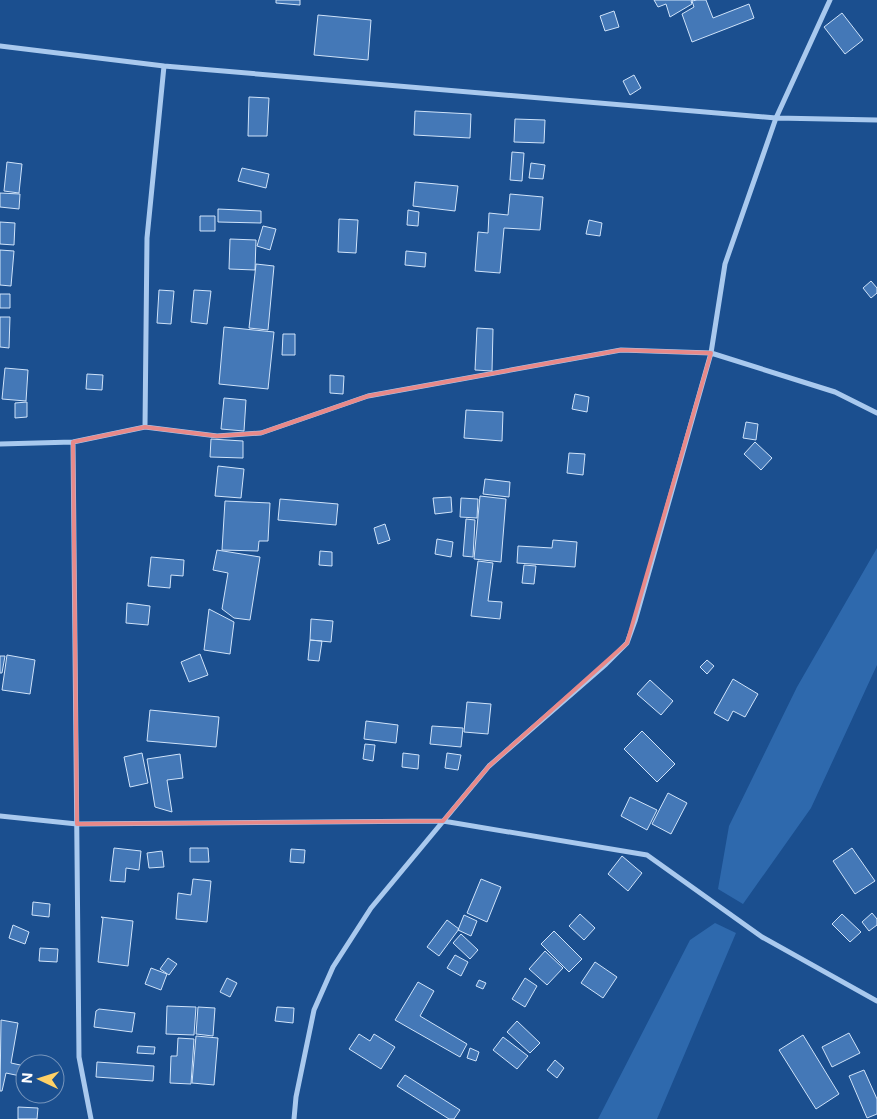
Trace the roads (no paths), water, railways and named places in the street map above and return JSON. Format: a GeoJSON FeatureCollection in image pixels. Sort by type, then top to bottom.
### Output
{"type":"FeatureCollection","features":[{"type":"Feature","properties":{"kind":"street"},"geometry":{"type":"LineString","coordinates":[[294,1119],[296,1097],[314,1010],[333,967],[371,908],[489,766],[606,664],[627,643],[635,621],[711,353],[726,264],[776,118],[830,0]]}},
{"type":"Feature","properties":{"kind":"street"},"geometry":{"type":"LineString","coordinates":[[0,46],[164,66],[776,118],[877,120]]}},
{"type":"Feature","properties":{"kind":"street"},"geometry":{"type":"LineString","coordinates":[[145,427],[146,238],[164,66]]}},
{"type":"Feature","properties":{"kind":"street"},"geometry":{"type":"LineString","coordinates":[[0,444],[73,442],[145,427],[217,436],[261,433],[368,396],[620,350],[711,353],[835,392],[877,413]]}},
{"type":"Feature","properties":{"kind":"street"},"geometry":{"type":"LineString","coordinates":[[73,442],[79,1057],[91,1119]]}},
{"type":"Feature","properties":{"kind":"street"},"geometry":{"type":"LineString","coordinates":[[0,816],[77,824],[443,821],[647,855],[762,937],[877,1001]]}}]}
